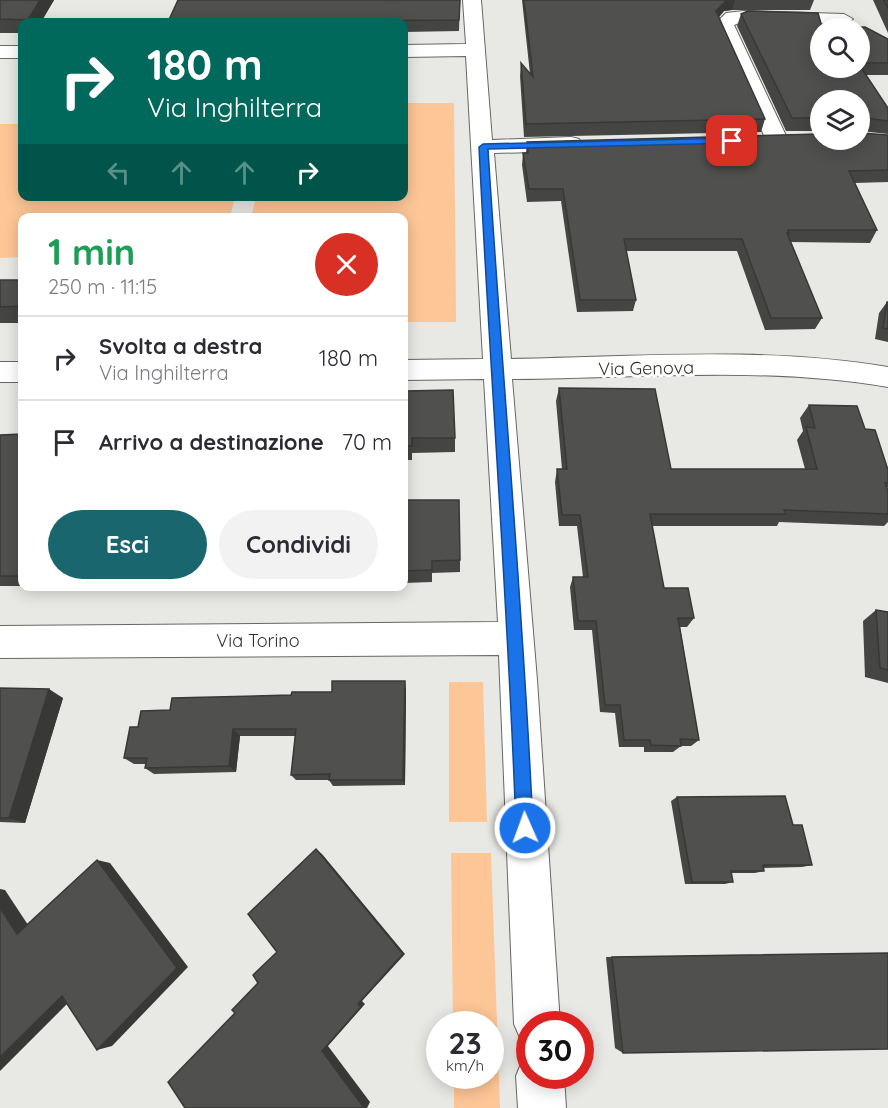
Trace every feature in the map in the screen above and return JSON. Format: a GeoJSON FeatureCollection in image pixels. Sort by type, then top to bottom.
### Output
{"type":"FeatureCollection","features":[{"type":"Feature","properties":{"kind":"street"},"geometry":{"type":"LineString","coordinates":[[472,0],[516,638],[536,1011]]}},
{"type":"Feature","properties":{"kind":"street"},"geometry":{"type":"LineString","coordinates":[[845,18],[858,0]]}},
{"type":"Feature","properties":{"kind":"street"},"geometry":{"type":"LineString","coordinates":[[753,140],[786,140],[725,30],[726,21],[744,16],[811,18]]}},
{"type":"Feature","properties":{"kind":"street"},"geometry":{"type":"LineString","coordinates":[[408,51],[476,50]]}},
{"type":"Feature","properties":{"kind":"street"},"geometry":{"type":"LineString","coordinates":[[0,52],[18,52]]}},
{"type":"Feature","properties":{"kind":"street"},"geometry":{"type":"LineString","coordinates":[[483,147],[589,144]]}},
{"type":"Feature","properties":{"kind":"street","name":"Via Genova"},"geometry":{"type":"LineString","coordinates":[[408,370],[758,366],[852,371],[888,377]]}},
{"type":"Feature","properties":{"kind":"street"},"geometry":{"type":"LineString","coordinates":[[0,372],[18,372]]}},
{"type":"Feature","properties":{"kind":"street","name":"Via Torino"},"geometry":{"type":"LineString","coordinates":[[0,642],[516,638]]}},
{"type":"Feature","properties":{"kind":"street"},"geometry":{"type":"LineString","coordinates":[[541,1089],[542,1108]]}},
{"type":"Feature","properties":{"kind":"shaded area"},"geometry":{"type":"Polygon","coordinates":[[[408,103],[454,103],[456,322],[408,322],[408,213],[252,213],[255,201],[408,201],[408,103]]]}},
{"type":"Feature","properties":{"kind":"shaded area"},"geometry":{"type":"Polygon","coordinates":[[[0,124],[18,124],[18,201],[234,201],[231,213],[18,213],[18,257],[0,258],[0,124]]]}},
{"type":"Feature","properties":{"kind":"shaded area"},"geometry":{"type":"Polygon","coordinates":[[[449,682],[483,682],[487,822],[449,822],[449,682]]]}},
{"type":"Feature","properties":{"kind":"shaded area"},"geometry":{"type":"Polygon","coordinates":[[[451,853],[491,853],[497,1011],[453,1011],[451,853]]]}},
{"type":"Feature","properties":{"kind":"shaded area"},"geometry":{"type":"Polygon","coordinates":[[[454,1089],[499,1089],[500,1108],[454,1108],[454,1089]]]}},
{"type":"Feature","properties":{"kind":"building"},"geometry":{"type":"Polygon","coordinates":[[[0,0],[40,0],[29,18],[0,19],[0,0]]]}},
{"type":"Feature","properties":{"kind":"building"},"geometry":{"type":"Polygon","coordinates":[[[178,0],[460,0],[459,20],[170,18],[178,0]]]}},
{"type":"Feature","properties":{"kind":"building"},"geometry":{"type":"Polygon","coordinates":[[[524,0],[727,0],[716,11],[765,119],[526,124],[521,63],[533,77],[524,0]]]}},
{"type":"Feature","properties":{"kind":"building"},"geometry":{"type":"Polygon","coordinates":[[[748,11],[818,13],[819,18],[810,18],[810,78],[868,78],[888,108],[888,121],[870,119],[870,90],[810,90],[810,118],[792,118],[741,14],[748,11]]]}},
{"type":"Feature","properties":{"kind":"building"},"geometry":{"type":"Polygon","coordinates":[[[870,30],[888,39],[888,63],[870,63],[870,30]]]}},
{"type":"Feature","properties":{"kind":"building"},"geometry":{"type":"Polygon","coordinates":[[[810,134],[810,150],[870,150],[870,134],[888,135],[888,170],[849,171],[877,230],[788,230],[789,233],[787,233],[822,318],[771,318],[742,239],[624,239],[636,300],[580,300],[563,189],[529,189],[523,153],[528,153],[527,142],[810,134]]]}},
{"type":"Feature","properties":{"kind":"building"},"geometry":{"type":"Polygon","coordinates":[[[0,280],[18,280],[18,306],[0,307],[0,280]]]}},
{"type":"Feature","properties":{"kind":"building"},"geometry":{"type":"Polygon","coordinates":[[[888,302],[888,329],[883,328],[888,302]]]}},
{"type":"Feature","properties":{"kind":"building"},"geometry":{"type":"Polygon","coordinates":[[[559,388],[655,389],[671,469],[817,469],[806,427],[815,428],[809,405],[857,406],[865,429],[875,430],[888,470],[888,483],[885,483],[888,491],[888,514],[784,510],[786,514],[650,514],[664,588],[688,588],[694,618],[678,618],[699,740],[680,739],[681,746],[651,745],[650,740],[624,740],[620,705],[605,705],[596,621],[578,621],[573,577],[588,577],[580,515],[562,515],[557,469],[567,469],[559,388]]]}},
{"type":"Feature","properties":{"kind":"building"},"geometry":{"type":"Polygon","coordinates":[[[453,390],[455,438],[412,438],[412,446],[408,446],[408,391],[453,390]]]}},
{"type":"Feature","properties":{"kind":"building"},"geometry":{"type":"Polygon","coordinates":[[[18,434],[18,576],[0,576],[0,435],[18,434]]]}},
{"type":"Feature","properties":{"kind":"building"},"geometry":{"type":"Polygon","coordinates":[[[408,500],[459,500],[460,560],[432,561],[432,570],[408,571],[408,500]]]}},
{"type":"Feature","properties":{"kind":"building"},"geometry":{"type":"Polygon","coordinates":[[[876,610],[888,612],[888,670],[880,668],[876,610]]]}},
{"type":"Feature","properties":{"kind":"building"},"geometry":{"type":"Polygon","coordinates":[[[332,681],[405,681],[403,780],[329,780],[330,774],[291,775],[296,729],[233,729],[229,766],[145,768],[147,758],[124,758],[130,727],[138,727],[141,711],[170,710],[172,698],[332,692],[332,681]]]}},
{"type":"Feature","properties":{"kind":"building"},"geometry":{"type":"Polygon","coordinates":[[[0,688],[49,689],[9,818],[0,818],[0,688]]]}},
{"type":"Feature","properties":{"kind":"building"},"geometry":{"type":"Polygon","coordinates":[[[785,796],[793,825],[802,825],[812,865],[763,865],[764,871],[731,871],[733,882],[692,882],[677,797],[785,796]]]}},
{"type":"Feature","properties":{"kind":"building"},"geometry":{"type":"Polygon","coordinates":[[[316,849],[403,954],[358,1004],[361,1007],[322,1051],[364,1108],[185,1108],[168,1082],[235,1013],[232,1010],[258,983],[253,975],[277,952],[248,914],[316,849]]]}},
{"type":"Feature","properties":{"kind":"building"},"geometry":{"type":"Polygon","coordinates":[[[97,860],[177,968],[97,1050],[62,996],[0,1057],[0,908],[17,934],[97,860]]]}},
{"type":"Feature","properties":{"kind":"building"},"geometry":{"type":"Polygon","coordinates":[[[888,953],[888,1049],[623,1053],[612,957],[888,953]]]}},
{"type":"Feature","properties":{"kind":"route"},"geometry":{"type":"LineString","coordinates":[[525,828],[519,680],[496,370],[483,147],[732,141]]}}]}
